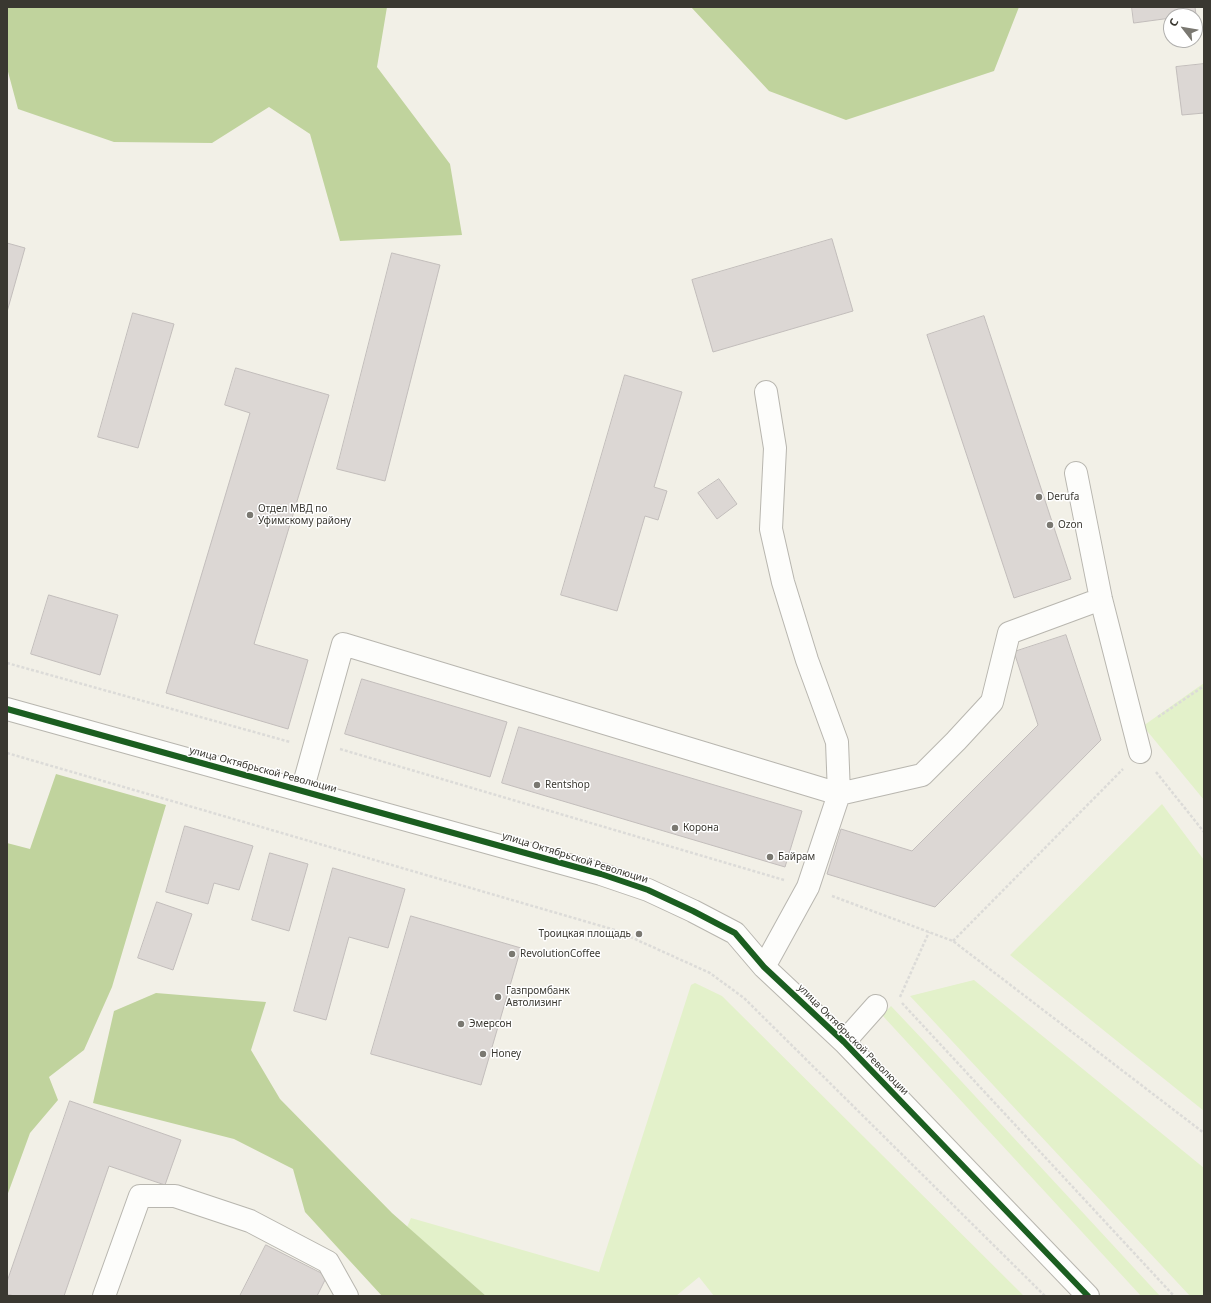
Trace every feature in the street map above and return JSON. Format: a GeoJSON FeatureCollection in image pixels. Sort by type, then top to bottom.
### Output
{"type":"FeatureCollection","features":[{"type":"Feature","properties":{"kind":"street"},"geometry":{"type":"LineString","coordinates":[[764,967],[808,887],[839,794],[837,742],[807,660],[785,589],[772,529],[775,448],[766,392]]}},
{"type":"Feature","properties":{"kind":"street"},"geometry":{"type":"LineString","coordinates":[[1076,473],[1101,599],[1140,752]]}},
{"type":"Feature","properties":{"kind":"street"},"geometry":{"type":"LineString","coordinates":[[302,791],[344,644],[839,794],[922,775],[992,702],[1009,633],[1101,599]]}},
{"type":"Feature","properties":{"kind":"street","name":"улица Октябрьской Революции"},"geometry":{"type":"LineString","coordinates":[[7,709],[600,874],[648,890],[693,910],[735,934],[764,967],[844,1042],[1088,1296]]}},
{"type":"Feature","properties":{"kind":"street"},"geometry":{"type":"LineString","coordinates":[[844,1042],[876,1006]]}},
{"type":"Feature","properties":{"kind":"street"},"geometry":{"type":"LineString","coordinates":[[104,1296],[140,1196],[175,1196],[250,1221],[287,1239],[328,1262],[347,1296]]}},
{"type":"Feature","properties":{"kind":"path"},"geometry":{"type":"LineString","coordinates":[[7,663],[291,742],[316,742],[808,887],[953,941],[1204,1133]]}},
{"type":"Feature","properties":{"kind":"path"},"geometry":{"type":"LineString","coordinates":[[1153,720],[1204,686]]}},
{"type":"Feature","properties":{"kind":"path"},"geometry":{"type":"LineString","coordinates":[[953,941],[1140,752],[1204,832]]}},
{"type":"Feature","properties":{"kind":"path"},"geometry":{"type":"LineString","coordinates":[[7,753],[609,928],[710,973],[744,998],[1045,1296]]}},
{"type":"Feature","properties":{"kind":"path"},"geometry":{"type":"LineString","coordinates":[[929,932],[899,999],[1174,1296]]}},
{"type":"Feature","properties":{"kind":"green space"},"geometry":{"type":"Polygon","coordinates":[[[7,7],[387,7],[377,67],[450,164],[462,235],[340,241],[310,134],[269,107],[212,143],[114,142],[18,109],[7,68],[7,7]]]}},
{"type":"Feature","properties":{"kind":"green space"},"geometry":{"type":"Polygon","coordinates":[[[691,7],[1019,7],[994,71],[846,120],[769,91],[691,7]]]}},
{"type":"Feature","properties":{"kind":"green space"},"geometry":{"type":"Polygon","coordinates":[[[1204,683],[1204,800],[1143,726],[1204,683]]]}},
{"type":"Feature","properties":{"kind":"green space"},"geometry":{"type":"Polygon","coordinates":[[[56,774],[166,805],[112,987],[84,1050],[49,1077],[58,1100],[30,1133],[7,1196],[7,843],[30,849],[56,774]]]}},
{"type":"Feature","properties":{"kind":"green space"},"geometry":{"type":"Polygon","coordinates":[[[1162,804],[1204,860],[1204,1111],[1010,955],[1162,804]]]}},
{"type":"Feature","properties":{"kind":"green space"},"geometry":{"type":"Polygon","coordinates":[[[974,980],[1204,1168],[1204,1296],[1190,1296],[910,996],[974,980]]]}},
{"type":"Feature","properties":{"kind":"green space"},"geometry":{"type":"Polygon","coordinates":[[[695,983],[722,996],[1024,1296],[714,1296],[699,1277],[676,1296],[486,1296],[407,1227],[411,1218],[599,1272],[691,985],[695,983]]]}},
{"type":"Feature","properties":{"kind":"green space"},"geometry":{"type":"Polygon","coordinates":[[[156,993],[266,1002],[251,1050],[280,1099],[392,1213],[486,1296],[382,1296],[305,1212],[293,1169],[234,1139],[93,1103],[114,1011],[156,993]]]}},
{"type":"Feature","properties":{"kind":"green space"},"geometry":{"type":"Polygon","coordinates":[[[891,1006],[1160,1296],[1141,1296],[882,1015],[891,1006]]]}},
{"type":"Feature","properties":{"kind":"building"},"geometry":{"type":"Polygon","coordinates":[[[1132,7],[1195,7],[1163,8],[1163,19],[1134,23],[1132,7]]]}},
{"type":"Feature","properties":{"kind":"building"},"geometry":{"type":"Polygon","coordinates":[[[1204,64],[1204,113],[1182,115],[1176,67],[1204,64]]]}},
{"type":"Feature","properties":{"kind":"building"},"geometry":{"type":"Polygon","coordinates":[[[832,239],[853,311],[713,352],[692,280],[832,239]]]}},
{"type":"Feature","properties":{"kind":"building"},"geometry":{"type":"Polygon","coordinates":[[[7,243],[25,248],[7,312],[7,243]]]}},
{"type":"Feature","properties":{"kind":"building"},"geometry":{"type":"Polygon","coordinates":[[[392,253],[440,265],[385,481],[337,469],[392,253]]]}},
{"type":"Feature","properties":{"kind":"building"},"geometry":{"type":"Polygon","coordinates":[[[133,313],[174,324],[138,448],[98,437],[133,313]]]}},
{"type":"Feature","properties":{"kind":"building"},"geometry":{"type":"Polygon","coordinates":[[[984,316],[1071,579],[1014,598],[927,335],[984,316]]]}},
{"type":"Feature","properties":{"kind":"building"},"geometry":{"type":"Polygon","coordinates":[[[236,368],[329,395],[254,644],[308,660],[288,729],[166,693],[250,413],[225,405],[236,368]]]}},
{"type":"Feature","properties":{"kind":"building"},"geometry":{"type":"Polygon","coordinates":[[[625,375],[682,392],[654,487],[667,491],[658,520],[645,516],[617,611],[561,595],[625,375]]]}},
{"type":"Feature","properties":{"kind":"building"},"geometry":{"type":"Polygon","coordinates":[[[719,479],[737,504],[717,519],[698,493],[719,479]]]}},
{"type":"Feature","properties":{"kind":"building"},"geometry":{"type":"Polygon","coordinates":[[[49,595],[118,615],[100,675],[31,654],[49,595]]]}},
{"type":"Feature","properties":{"kind":"building"},"geometry":{"type":"Polygon","coordinates":[[[1066,635],[1101,740],[935,907],[827,874],[841,829],[912,851],[1038,725],[1014,652],[1066,635]]]}},
{"type":"Feature","properties":{"kind":"building"},"geometry":{"type":"Polygon","coordinates":[[[362,679],[507,722],[490,777],[345,734],[362,679]]]}},
{"type":"Feature","properties":{"kind":"building"},"geometry":{"type":"Polygon","coordinates":[[[519,727],[802,811],[785,867],[502,783],[519,727]]]}},
{"type":"Feature","properties":{"kind":"building"},"geometry":{"type":"Polygon","coordinates":[[[185,826],[253,846],[239,890],[214,883],[208,904],[166,892],[185,826]]]}},
{"type":"Feature","properties":{"kind":"building"},"geometry":{"type":"Polygon","coordinates":[[[270,853],[308,864],[289,931],[252,920],[270,853]]]}},
{"type":"Feature","properties":{"kind":"building"},"geometry":{"type":"Polygon","coordinates":[[[333,868],[405,889],[388,948],[349,937],[326,1020],[294,1011],[333,868]]]}},
{"type":"Feature","properties":{"kind":"building"},"geometry":{"type":"Polygon","coordinates":[[[157,902],[192,914],[173,970],[138,958],[157,902]]]}},
{"type":"Feature","properties":{"kind":"building"},"geometry":{"type":"Polygon","coordinates":[[[411,916],[521,948],[481,1085],[371,1054],[411,916]]]}},
{"type":"Feature","properties":{"kind":"building"},"geometry":{"type":"Polygon","coordinates":[[[70,1101],[181,1140],[165,1185],[109,1166],[64,1296],[14,1296],[7,1294],[7,1282],[70,1101]]]}},
{"type":"Feature","properties":{"kind":"building"},"geometry":{"type":"Polygon","coordinates":[[[266,1245],[327,1276],[317,1296],[240,1296],[266,1245]]]}},
{"type":"Feature","properties":{"kind":"cycle path"},"geometry":{"type":"LineString","coordinates":[[7,709],[601,874],[648,890],[735,933],[764,967],[844,1042],[1088,1296]]}},
{"type":"Feature","properties":{"kind":"place","name":"Derufa"},"geometry":{"type":"Point","coordinates":[1039,497]}},
{"type":"Feature","properties":{"kind":"place","name":"Отдел МВД по Уфимскому району"},"geometry":{"type":"Point","coordinates":[250,515]}},
{"type":"Feature","properties":{"kind":"place","name":"Ozon"},"geometry":{"type":"Point","coordinates":[1050,525]}},
{"type":"Feature","properties":{"kind":"place","name":"Rentshop"},"geometry":{"type":"Point","coordinates":[537,785]}},
{"type":"Feature","properties":{"kind":"place","name":"Корона"},"geometry":{"type":"Point","coordinates":[675,828]}},
{"type":"Feature","properties":{"kind":"place","name":"Байрам"},"geometry":{"type":"Point","coordinates":[770,857]}},
{"type":"Feature","properties":{"kind":"place","name":"Троицкая площадь"},"geometry":{"type":"Point","coordinates":[639,934]}},
{"type":"Feature","properties":{"kind":"place","name":"RevolutionCoffee"},"geometry":{"type":"Point","coordinates":[512,954]}},
{"type":"Feature","properties":{"kind":"place","name":"Газпромбанк Автолизинг"},"geometry":{"type":"Point","coordinates":[498,997]}},
{"type":"Feature","properties":{"kind":"place","name":"Эмерсон"},"geometry":{"type":"Point","coordinates":[461,1024]}},
{"type":"Feature","properties":{"kind":"place","name":"Honey"},"geometry":{"type":"Point","coordinates":[483,1054]}}]}
